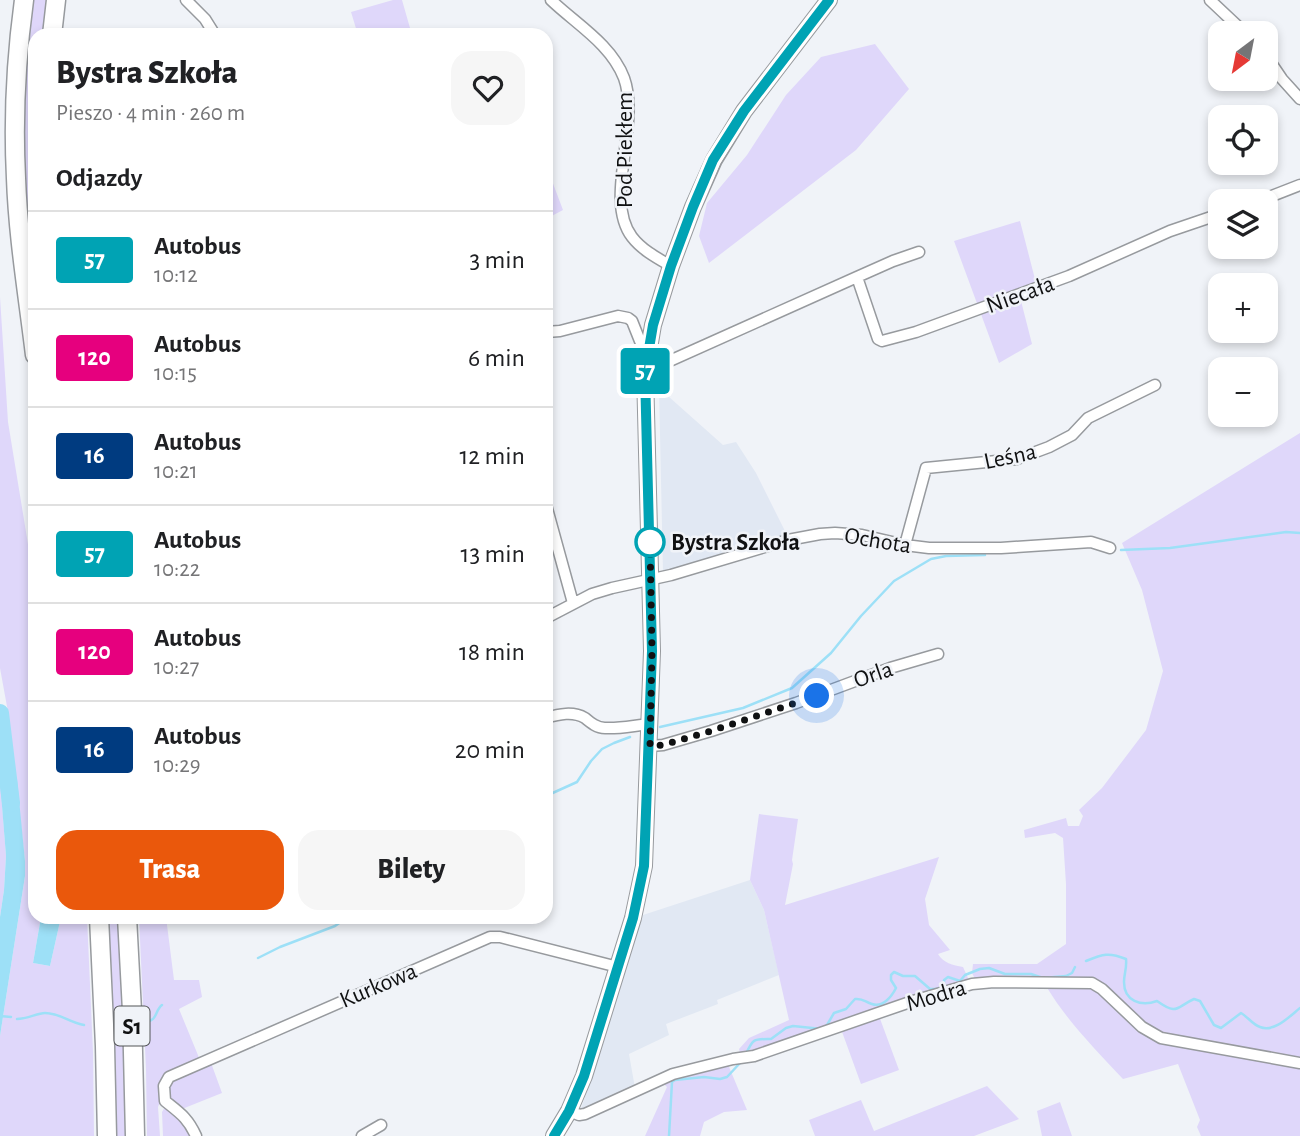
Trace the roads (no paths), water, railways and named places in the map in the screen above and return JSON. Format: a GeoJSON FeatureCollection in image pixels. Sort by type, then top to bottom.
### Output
{"type":"FeatureCollection","features":[{"type":"Feature","properties":{"kind":"highway"},"geometry":{"type":"LineString","coordinates":[[24,0],[16,96],[16,179],[28,299]]}},
{"type":"Feature","properties":{"kind":"highway"},"geometry":{"type":"LineString","coordinates":[[53,28],[56,0]]}},
{"type":"Feature","properties":{"kind":"highway","name":"S1"},"geometry":{"type":"LineString","coordinates":[[99,924],[107,1136]]}},
{"type":"Feature","properties":{"kind":"highway","name":"S1"},"geometry":{"type":"LineString","coordinates":[[127,924],[135,1136]]}},
{"type":"Feature","properties":{"kind":"main road"},"geometry":{"type":"LineString","coordinates":[[554,1136],[569,1111],[584,1076],[638,899],[644,866],[652,651],[645,372],[648,347],[671,266],[698,194],[723,144],[744,111],[829,0]]}},
{"type":"Feature","properties":{"kind":"street"},"geometry":{"type":"LineString","coordinates":[[186,0],[211,28]]}},
{"type":"Feature","properties":{"kind":"street","name":"Pod Piekłem"},"geometry":{"type":"LineString","coordinates":[[551,0],[602,44],[624,80],[628,116],[622,214],[626,227],[640,245],[671,266]]}},
{"type":"Feature","properties":{"kind":"street"},"geometry":{"type":"LineString","coordinates":[[1210,0],[1232,21]]}},
{"type":"Feature","properties":{"kind":"street"},"geometry":{"type":"LineString","coordinates":[[1278,73],[1300,99]]}},
{"type":"Feature","properties":{"kind":"street"},"geometry":{"type":"LineString","coordinates":[[1278,194],[1300,185]]}},
{"type":"Feature","properties":{"kind":"street","name":"Niecała"},"geometry":{"type":"LineString","coordinates":[[857,277],[878,339],[882,341],[916,332],[1069,276],[1170,231],[1208,218]]}},
{"type":"Feature","properties":{"kind":"street"},"geometry":{"type":"LineString","coordinates":[[645,372],[893,261],[919,252]]}},
{"type":"Feature","properties":{"kind":"street"},"geometry":{"type":"LineString","coordinates":[[553,332],[623,316],[632,321],[640,341],[648,347]]}},
{"type":"Feature","properties":{"kind":"street","name":"Leśna"},"geometry":{"type":"LineString","coordinates":[[905,545],[926,468],[1017,459],[1072,435],[1088,418],[1155,384]]}},
{"type":"Feature","properties":{"kind":"street"},"geometry":{"type":"LineString","coordinates":[[553,530],[573,603]]}},
{"type":"Feature","properties":{"kind":"street","name":"Ochota"},"geometry":{"type":"LineString","coordinates":[[553,614],[592,594],[692,569],[788,540],[820,534],[862,535],[929,548],[1001,548],[1091,542],[1110,548]]}},
{"type":"Feature","properties":{"kind":"street","name":"Orla"},"geometry":{"type":"LineString","coordinates":[[650,746],[663,745],[711,731],[890,668],[938,654]]}},
{"type":"Feature","properties":{"kind":"street"},"geometry":{"type":"LineString","coordinates":[[553,716],[573,714],[606,728],[651,724]]}},
{"type":"Feature","properties":{"kind":"street","name":"Kurkowa"},"geometry":{"type":"LineString","coordinates":[[195,1136],[183,1114],[165,1101],[164,1086],[174,1074],[490,937],[500,937],[618,967]]}},
{"type":"Feature","properties":{"kind":"street","name":"Modra"},"geometry":{"type":"LineString","coordinates":[[569,1111],[585,1114],[673,1074],[733,1059],[748,1058],[964,985],[994,982],[1092,983],[1142,1027],[1161,1038],[1300,1063]]}},
{"type":"Feature","properties":{"kind":"street"},"geometry":{"type":"LineString","coordinates":[[362,1136],[381,1125]]}},
{"type":"Feature","properties":{"kind":"water"},"geometry":{"type":"Polygon","coordinates":[[[17,779],[25,876],[0,1036],[0,917],[6,856],[0,781],[17,779]]]}},
{"type":"Feature","properties":{"kind":"water"},"geometry":{"type":"Polygon","coordinates":[[[40,924],[59,924],[50,966],[33,963],[40,924]]]}},
{"type":"Feature","properties":{"kind":"waterway"},"geometry":{"type":"LineString","coordinates":[[1121,550],[1170,548],[1286,532],[1300,533]]}},
{"type":"Feature","properties":{"kind":"waterway"},"geometry":{"type":"LineString","coordinates":[[660,727],[743,708],[792,688],[831,653],[894,581],[931,559],[985,555]]}},
{"type":"Feature","properties":{"kind":"waterway"},"geometry":{"type":"LineString","coordinates":[[0,713],[11,803]]}},
{"type":"Feature","properties":{"kind":"waterway"},"geometry":{"type":"LineString","coordinates":[[553,793],[577,782],[602,749],[630,737]]}},
{"type":"Feature","properties":{"kind":"waterway"},"geometry":{"type":"LineString","coordinates":[[258,958],[338,924]]}},
{"type":"Feature","properties":{"kind":"waterway"},"geometry":{"type":"LineString","coordinates":[[1086,961],[1106,955],[1126,959],[1125,989],[1134,1001],[1157,1001],[1177,1009],[1194,999],[1200,1001],[1214,1025],[1221,1028],[1241,1013],[1257,1026],[1271,1028],[1282,1023],[1300,1008]]}},
{"type":"Feature","properties":{"kind":"waterway"},"geometry":{"type":"LineString","coordinates":[[746,1054],[755,1040],[771,1039],[786,1028],[793,1026],[822,1029],[834,1013],[846,1009],[855,999],[876,1005],[883,1003],[896,988],[891,980],[894,972],[903,976],[915,976],[930,989],[939,989],[944,986],[944,980],[948,977],[960,981],[965,975],[980,969],[989,968],[1005,974],[1031,974],[1043,978],[1066,976],[1072,973],[1075,967]]}},
{"type":"Feature","properties":{"kind":"waterway"},"geometry":{"type":"LineString","coordinates":[[146,1021],[152,1020],[162,1005]]}},
{"type":"Feature","properties":{"kind":"waterway"},"geometry":{"type":"LineString","coordinates":[[17,1019],[50,1013],[84,1025]]}},
{"type":"Feature","properties":{"kind":"waterway"},"geometry":{"type":"LineString","coordinates":[[0,1016],[11,1017]]}},
{"type":"Feature","properties":{"kind":"waterway"},"geometry":{"type":"LineString","coordinates":[[669,1136],[672,1082],[704,1077],[720,1079],[727,1077],[740,1063]]}},
{"type":"Feature","properties":{"kind":"place","name":"Bystra Szkoła"},"geometry":{"type":"Point","coordinates":[650,542]}}]}
